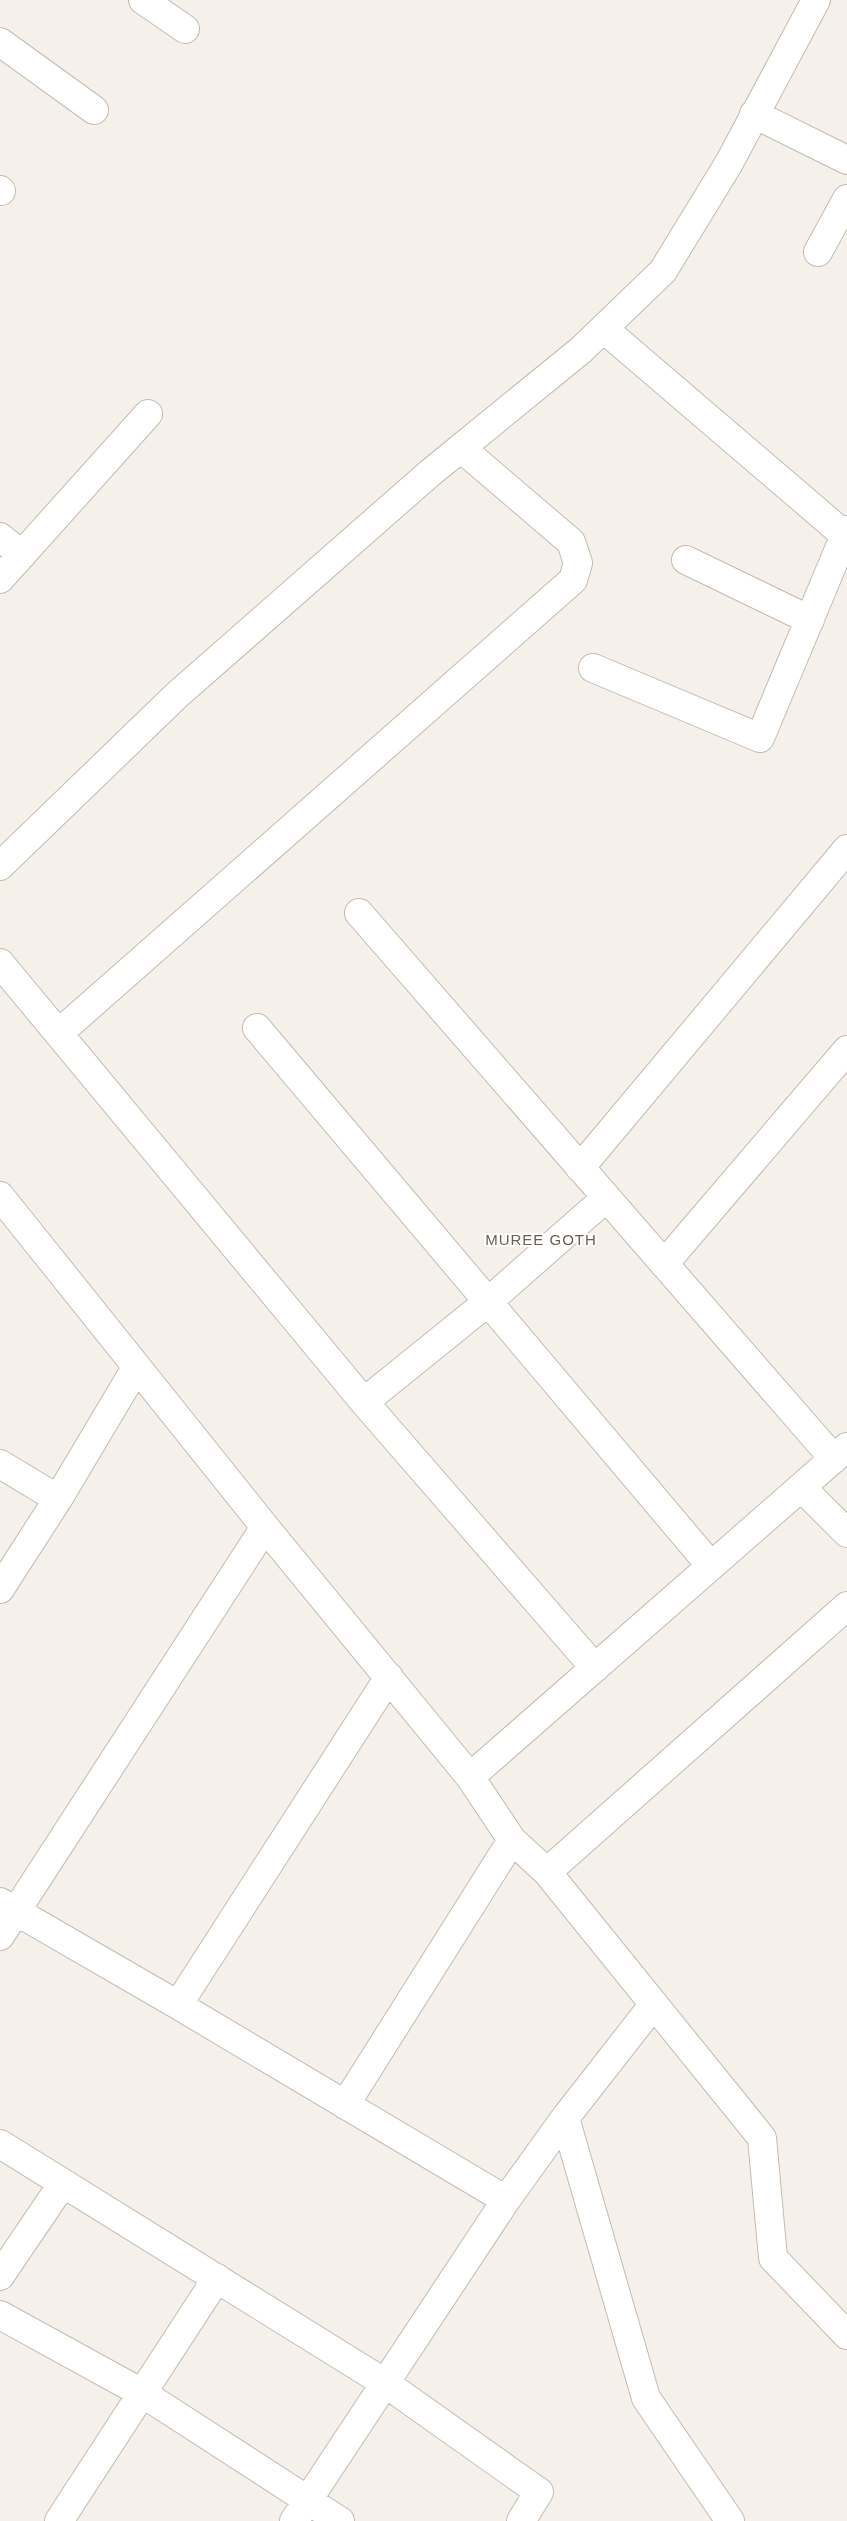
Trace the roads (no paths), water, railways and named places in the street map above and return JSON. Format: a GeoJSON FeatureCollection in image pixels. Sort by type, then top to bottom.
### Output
{"type":"FeatureCollection","features":[{"type":"Feature","properties":{"kind":"street"},"geometry":{"type":"LineString","coordinates":[[143,0],[185,29]]}},
{"type":"Feature","properties":{"kind":"street"},"geometry":{"type":"LineString","coordinates":[[0,866],[177,695],[461,448],[581,350],[663,271],[729,163],[816,0]]}},
{"type":"Feature","properties":{"kind":"street"},"geometry":{"type":"LineString","coordinates":[[0,42],[94,110]]}},
{"type":"Feature","properties":{"kind":"street"},"geometry":{"type":"LineString","coordinates":[[754,114],[847,160]]}},
{"type":"Feature","properties":{"kind":"street"},"geometry":{"type":"LineString","coordinates":[[818,252],[847,198]]}},
{"type":"Feature","properties":{"kind":"street"},"geometry":{"type":"LineString","coordinates":[[593,668],[760,738],[846,534],[604,329]]}},
{"type":"Feature","properties":{"kind":"street"},"geometry":{"type":"LineString","coordinates":[[0,579],[148,414]]}},
{"type":"Feature","properties":{"kind":"street"},"geometry":{"type":"LineString","coordinates":[[59,1033],[573,580],[578,563],[571,542],[461,448]]}},
{"type":"Feature","properties":{"kind":"street"},"geometry":{"type":"LineString","coordinates":[[0,537],[22,555]]}},
{"type":"Feature","properties":{"kind":"street"},"geometry":{"type":"LineString","coordinates":[[686,560],[810,620]]}},
{"type":"Feature","properties":{"kind":"street"},"geometry":{"type":"LineString","coordinates":[[580,1168],[847,849]]}},
{"type":"Feature","properties":{"kind":"street"},"geometry":{"type":"LineString","coordinates":[[359,913],[664,1264],[840,1453],[470,1777]]}},
{"type":"Feature","properties":{"kind":"street"},"geometry":{"type":"LineString","coordinates":[[0,963],[364,1402],[595,1668]]}},
{"type":"Feature","properties":{"kind":"street"},"geometry":{"type":"LineString","coordinates":[[257,1028],[711,1566]]}},
{"type":"Feature","properties":{"kind":"street"},"geometry":{"type":"LineString","coordinates":[[664,1264],[847,1050]]}},
{"type":"Feature","properties":{"kind":"street"},"geometry":{"type":"LineString","coordinates":[[0,1196],[136,1368],[470,1777],[512,1840],[547,1872],[762,2138],[773,2258],[842,2319]]}},
{"type":"Feature","properties":{"kind":"street"},"geometry":{"type":"LineString","coordinates":[[364,1402],[488,1302],[606,1198]]}},
{"type":"Feature","properties":{"kind":"street"},"geometry":{"type":"LineString","coordinates":[[0,1589],[58,1498],[136,1368]]}},
{"type":"Feature","properties":{"kind":"street"},"geometry":{"type":"LineString","coordinates":[[0,1464],[58,1498]]}},
{"type":"Feature","properties":{"kind":"street"},"geometry":{"type":"LineString","coordinates":[[802,1488],[847,1533]]}},
{"type":"Feature","properties":{"kind":"street"},"geometry":{"type":"LineString","coordinates":[[0,1936],[8,1907],[265,1527]]}},
{"type":"Feature","properties":{"kind":"street"},"geometry":{"type":"LineString","coordinates":[[547,1872],[847,1606]]}},
{"type":"Feature","properties":{"kind":"street"},"geometry":{"type":"LineString","coordinates":[[178,2005],[389,1677]]}},
{"type":"Feature","properties":{"kind":"street"},"geometry":{"type":"LineString","coordinates":[[345,2105],[512,1840]]}},
{"type":"Feature","properties":{"kind":"street"},"geometry":{"type":"LineString","coordinates":[[8,1907],[178,2005],[506,2200]]}},
{"type":"Feature","properties":{"kind":"street"},"geometry":{"type":"LineString","coordinates":[[301,2510],[506,2200],[565,2118],[654,2004]]}},
{"type":"Feature","properties":{"kind":"street"},"geometry":{"type":"LineString","coordinates":[[565,2118],[646,2398],[730,2521]]}},
{"type":"Feature","properties":{"kind":"street"},"geometry":{"type":"LineString","coordinates":[[0,2144],[385,2383],[539,2492],[520,2521]]}},
{"type":"Feature","properties":{"kind":"street"},"geometry":{"type":"LineString","coordinates":[[0,2276],[63,2183]]}},
{"type":"Feature","properties":{"kind":"street"},"geometry":{"type":"LineString","coordinates":[[59,2521],[217,2278]]}},
{"type":"Feature","properties":{"kind":"street"},"geometry":{"type":"LineString","coordinates":[[0,2315],[142,2393],[301,2510],[340,2521]]}},
{"type":"Feature","properties":{"kind":"district","name":"MUREE GOTH"},"geometry":{"type":"Point","coordinates":[541,1240]}}]}
